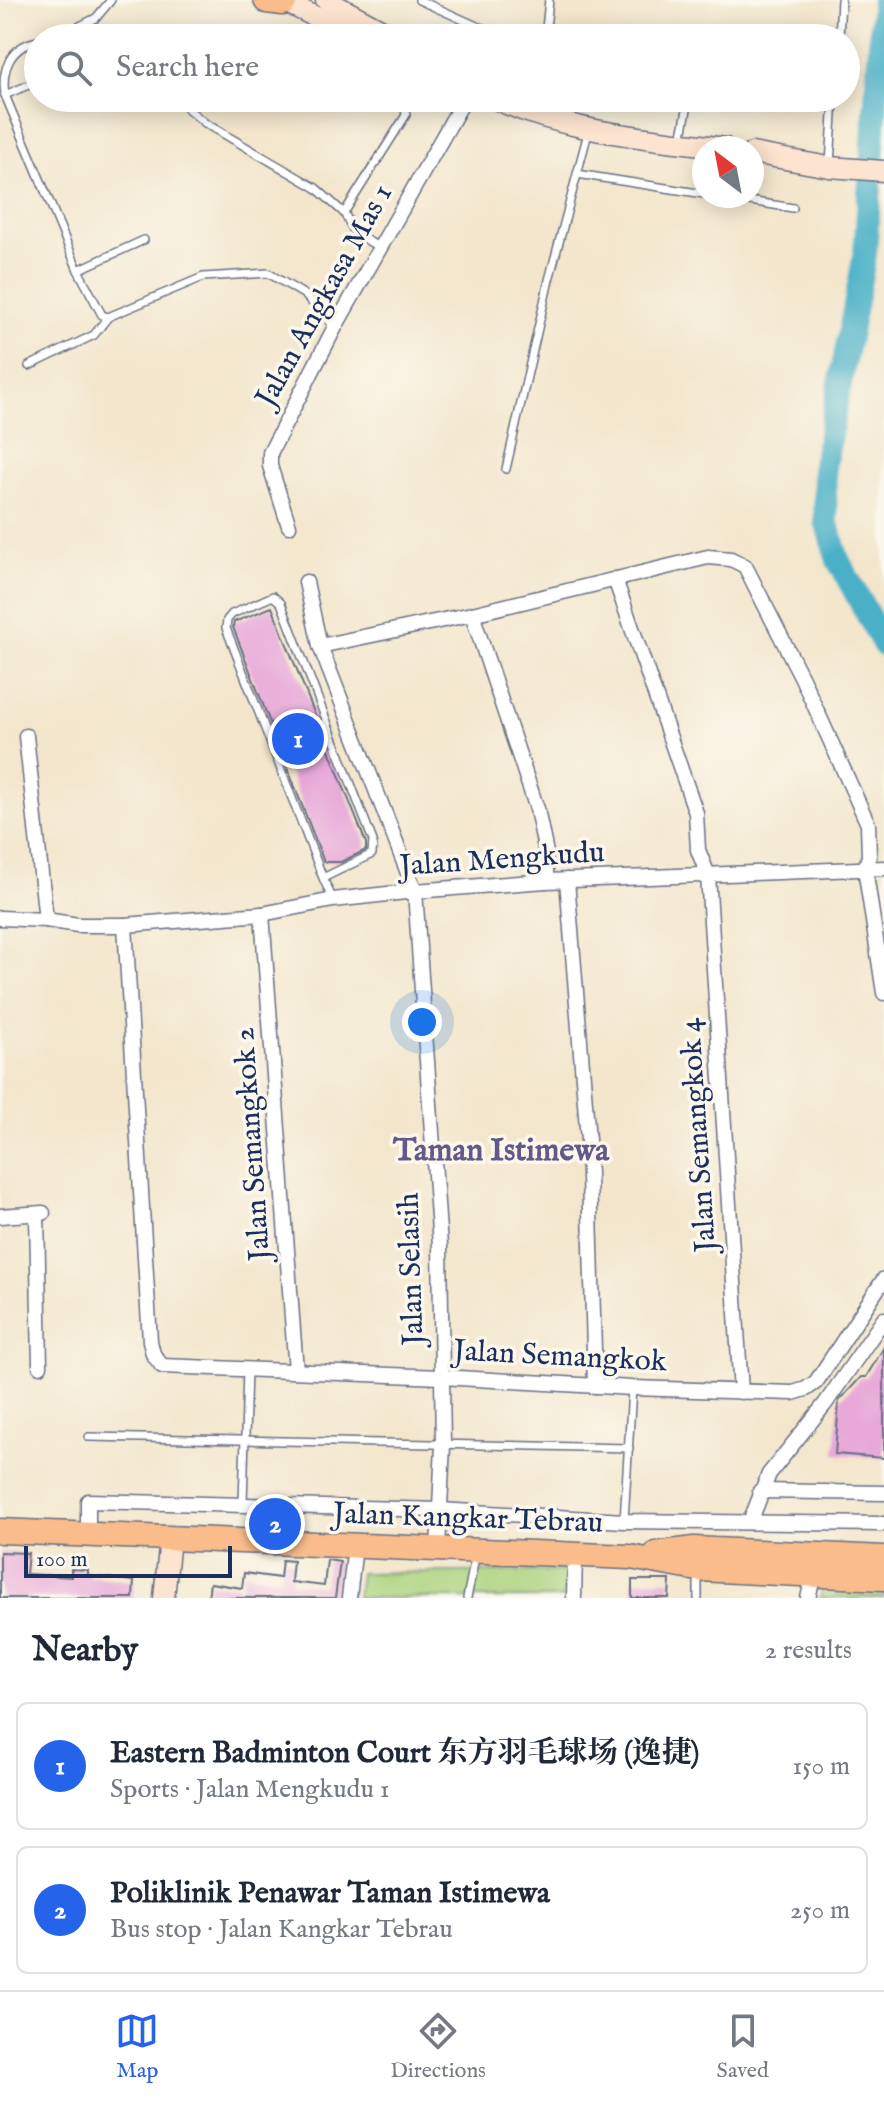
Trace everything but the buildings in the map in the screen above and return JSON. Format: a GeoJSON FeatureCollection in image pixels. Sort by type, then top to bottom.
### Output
{"type":"FeatureCollection","features":[{"type":"Feature","properties":{"kind":"main road","name":"Jalan Kangkar Tebrau"},"geometry":{"type":"LineString","coordinates":[[0,1531],[630,1557],[811,1586],[884,1578]]}},
{"type":"Feature","properties":{"kind":"main road"},"geometry":{"type":"LineString","coordinates":[[630,1557],[694,1549],[884,1558]]}},
{"type":"Feature","properties":{"kind":"street"},"geometry":{"type":"LineString","coordinates":[[326,0],[371,24]]}},
{"type":"Feature","properties":{"kind":"street"},"geometry":{"type":"LineString","coordinates":[[277,1],[328,24]]}},
{"type":"Feature","properties":{"kind":"street","name":"Jalan Angkasa Mas 1"},"geometry":{"type":"LineString","coordinates":[[289,526],[270,466],[270,453],[335,327],[457,112]]}},
{"type":"Feature","properties":{"kind":"street"},"geometry":{"type":"LineString","coordinates":[[551,112],[589,127],[692,144]]}},
{"type":"Feature","properties":{"kind":"street"},"geometry":{"type":"LineString","coordinates":[[764,155],[829,167],[875,170]]}},
{"type":"Feature","properties":{"kind":"street"},"geometry":{"type":"LineString","coordinates":[[320,646],[472,614],[708,557],[731,559],[745,566],[802,678],[868,824],[869,857],[865,868],[884,993]]}},
{"type":"Feature","properties":{"kind":"street","name":"Jalan Semangkok 4"},"geometry":{"type":"LineString","coordinates":[[615,579],[696,813],[698,850],[708,875],[741,1392]]}},
{"type":"Feature","properties":{"kind":"street","name":"Jalan Selasih"},"geometry":{"type":"LineString","coordinates":[[306,582],[320,646],[415,891],[440,1246],[443,1445],[438,1549]]}},
{"type":"Feature","properties":{"kind":"street"},"geometry":{"type":"LineString","coordinates":[[472,614],[537,809],[546,853],[546,881]]}},
{"type":"Feature","properties":{"kind":"street"},"geometry":{"type":"LineString","coordinates":[[26,736],[46,920]]}},
{"type":"Feature","properties":{"kind":"street","name":"Jalan Mengkudu"},"geometry":{"type":"LineString","coordinates":[[0,918],[78,925],[125,925],[262,914],[333,900],[415,891],[546,881],[884,868]]}},
{"type":"Feature","properties":{"kind":"street"},"geometry":{"type":"LineString","coordinates":[[567,880],[588,1140],[595,1386]]}},
{"type":"Feature","properties":{"kind":"street","name":"Jalan Semangkok 2"},"geometry":{"type":"LineString","coordinates":[[262,914],[296,1371]]}},
{"type":"Feature","properties":{"kind":"street","name":"Jalan Semangkok"},"geometry":{"type":"LineString","coordinates":[[125,925],[150,1341],[155,1358],[165,1367],[793,1393],[816,1382],[884,1279]]}},
{"type":"Feature","properties":{"kind":"street"},"geometry":{"type":"LineString","coordinates":[[0,1216],[40,1214],[40,1366]]}},
{"type":"Feature","properties":{"kind":"street"},"geometry":{"type":"LineString","coordinates":[[750,1522],[769,1474],[825,1404],[884,1319]]}},
{"type":"Feature","properties":{"kind":"street"},"geometry":{"type":"LineString","coordinates":[[760,1491],[884,1493]]}},
{"type":"Feature","properties":{"kind":"street"},"geometry":{"type":"LineString","coordinates":[[88,1535],[88,1501],[440,1510],[624,1521],[884,1524]]}},
{"type":"Feature","properties":{"kind":"street"},"geometry":{"type":"LineString","coordinates":[[728,1523],[729,1551]]}},
{"type":"Feature","properties":{"kind":"street"},"geometry":{"type":"LineString","coordinates":[[164,1598],[170,1538]]}},
{"type":"Feature","properties":{"kind":"street"},"geometry":{"type":"LineString","coordinates":[[349,1598],[355,1546]]}},
{"type":"Feature","properties":{"kind":"street"},"geometry":{"type":"LineString","coordinates":[[574,1598],[575,1555]]}},
{"type":"Feature","properties":{"kind":"lane"},"geometry":{"type":"LineString","coordinates":[[84,24],[96,18],[111,0]]}},
{"type":"Feature","properties":{"kind":"lane"},"geometry":{"type":"LineString","coordinates":[[419,0],[472,24]]}},
{"type":"Feature","properties":{"kind":"lane"},"geometry":{"type":"LineString","coordinates":[[546,24],[549,0]]}},
{"type":"Feature","properties":{"kind":"lane"},"geometry":{"type":"LineString","coordinates":[[840,24],[841,0]]}},
{"type":"Feature","properties":{"kind":"lane"},"geometry":{"type":"LineString","coordinates":[[24,47],[11,56],[3,82],[5,95],[78,270],[102,315],[108,317]]}},
{"type":"Feature","properties":{"kind":"lane"},"geometry":{"type":"LineString","coordinates":[[5,95],[24,87]]}},
{"type":"Feature","properties":{"kind":"lane"},"geometry":{"type":"LineString","coordinates":[[192,112],[205,123],[316,188],[344,213],[355,233],[380,248]]}},
{"type":"Feature","properties":{"kind":"lane"},"geometry":{"type":"LineString","coordinates":[[344,213],[406,112]]}},
{"type":"Feature","properties":{"kind":"lane"},"geometry":{"type":"LineString","coordinates":[[681,142],[687,112]]}},
{"type":"Feature","properties":{"kind":"lane"},"geometry":{"type":"LineString","coordinates":[[829,167],[833,112]]}},
{"type":"Feature","properties":{"kind":"lane"},"geometry":{"type":"LineString","coordinates":[[506,469],[549,280],[589,127]]}},
{"type":"Feature","properties":{"kind":"lane"},"geometry":{"type":"LineString","coordinates":[[577,174],[692,192]]}},
{"type":"Feature","properties":{"kind":"lane"},"geometry":{"type":"LineString","coordinates":[[764,203],[793,208]]}},
{"type":"Feature","properties":{"kind":"lane"},"geometry":{"type":"LineString","coordinates":[[78,270],[144,240]]}},
{"type":"Feature","properties":{"kind":"lane"},"geometry":{"type":"LineString","coordinates":[[29,366],[94,335],[108,317],[203,277],[268,273],[305,295],[335,327]]}},
{"type":"Feature","properties":{"kind":"lane"},"geometry":{"type":"LineString","coordinates":[[323,878],[372,854],[373,841],[281,603],[273,596],[232,614],[226,628],[323,878],[333,900]]}},
{"type":"Feature","properties":{"kind":"lane"},"geometry":{"type":"LineString","coordinates":[[243,1503],[247,1370]]}},
{"type":"Feature","properties":{"kind":"lane"},"geometry":{"type":"LineString","coordinates":[[624,1521],[632,1388]]}},
{"type":"Feature","properties":{"kind":"lane"},"geometry":{"type":"LineString","coordinates":[[89,1437],[629,1448]]}},
{"type":"Feature","properties":{"kind":"lane"},"geometry":{"type":"LineString","coordinates":[[467,1598],[477,1551]]}},
{"type":"Feature","properties":{"kind":"lane"},"geometry":{"type":"LineString","coordinates":[[698,1569],[698,1598]]}},
{"type":"Feature","properties":{"kind":"green space"},"geometry":{"type":"Polygon","coordinates":[[[566,1571],[564,1598],[357,1598],[360,1573],[566,1571]]]}},
{"type":"Feature","properties":{"kind":"green space"},"geometry":{"type":"Polygon","coordinates":[[[823,1587],[884,1589],[884,1598],[820,1598],[823,1587]]]}},
{"type":"Feature","properties":{"kind":"waterway"},"geometry":{"type":"LineString","coordinates":[[883,0],[865,254],[824,466],[826,521],[838,560],[884,645]]}},
{"type":"Feature","properties":{"kind":"place","name":"Eastern Badminton Court 东方羽毛球场 (逸捷)"},"geometry":{"type":"Point","coordinates":[298,739]}},
{"type":"Feature","properties":{"kind":"place","name":"Poliklinik Penawar Taman Istimewa"},"geometry":{"type":"Point","coordinates":[275,1524]}},
{"type":"Feature","properties":{"kind":"district","name":"Taman Istimewa"},"geometry":{"type":"Point","coordinates":[501,1151]}}]}
